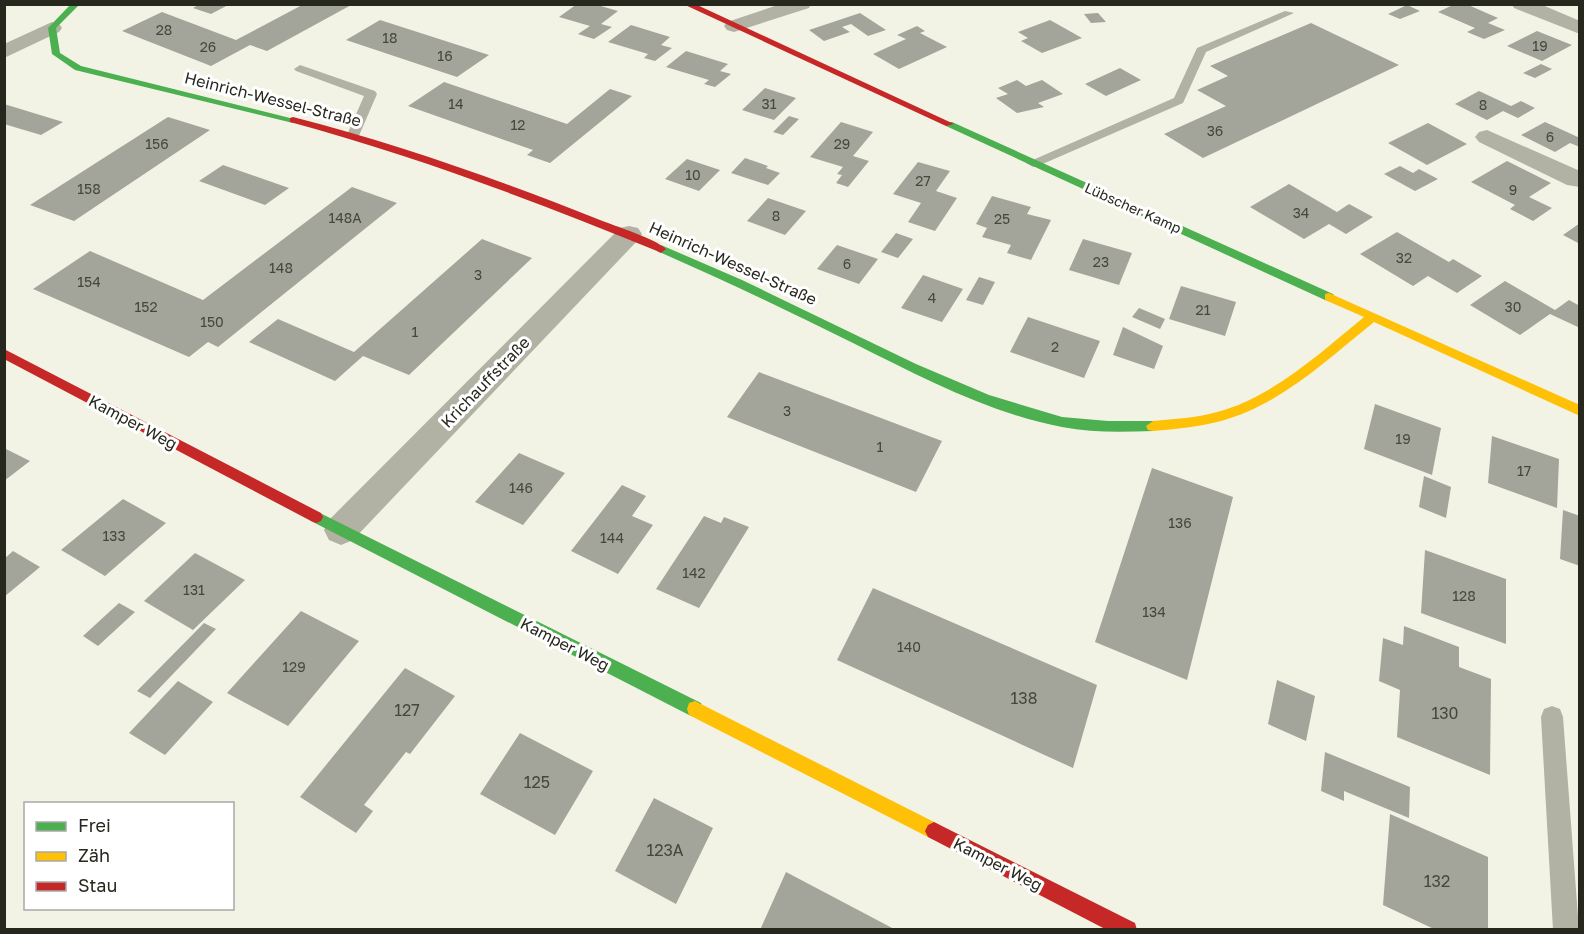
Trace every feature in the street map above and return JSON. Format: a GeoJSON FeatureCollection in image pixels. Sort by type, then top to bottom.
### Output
{"type":"FeatureCollection","features":[{"type":"Feature","properties":{"kind":"street"},"geometry":{"type":"LineString","coordinates":[[4,52],[52,28],[76,4]]}},
{"type":"Feature","properties":{"kind":"street","name":"Lübscher Kamp"},"geometry":{"type":"LineString","coordinates":[[687,4],[1580,411]]}},
{"type":"Feature","properties":{"kind":"street"},"geometry":{"type":"LineString","coordinates":[[734,26],[802,4]]}},
{"type":"Feature","properties":{"kind":"street"},"geometry":{"type":"LineString","coordinates":[[1521,4],[1580,28]]}},
{"type":"Feature","properties":{"kind":"street","name":"Heinrich-Wessel-Straße"},"geometry":{"type":"LineString","coordinates":[[52,28],[56,54],[78,68],[353,135],[629,234],[784,303],[959,390],[1029,414],[1111,427],[1155,426],[1221,416],[1259,400],[1298,376],[1372,317]]}},
{"type":"Feature","properties":{"kind":"street"},"geometry":{"type":"LineString","coordinates":[[1487,137],[1578,180]]}},
{"type":"Feature","properties":{"kind":"street","name":"Krichauffstraße"},"geometry":{"type":"LineString","coordinates":[[341,530],[629,234]]}},
{"type":"Feature","properties":{"kind":"street","name":"Kamper Weg"},"geometry":{"type":"LineString","coordinates":[[4,353],[158,436],[341,530],[1128,930]]}},
{"type":"Feature","properties":{"kind":"lane"},"geometry":{"type":"LineString","coordinates":[[1033,163],[1179,100],[1201,50],[1289,14]]}},
{"type":"Feature","properties":{"kind":"lane"},"geometry":{"type":"LineString","coordinates":[[300,69],[371,94],[353,135]]}},
{"type":"Feature","properties":{"kind":"lane"},"geometry":{"type":"LineString","coordinates":[[1552,717],[1566,930]]}},
{"type":"Feature","properties":{"kind":"building"},"geometry":{"type":"Polygon","coordinates":[[[200,4],[230,4],[211,14],[193,8],[200,4]]]}},
{"type":"Feature","properties":{"kind":"building"},"geometry":{"type":"Polygon","coordinates":[[[304,4],[353,4],[267,51],[250,45],[211,66],[122,31],[162,12],[236,40],[304,4]]]}},
{"type":"Feature","properties":{"kind":"building"},"geometry":{"type":"Polygon","coordinates":[[[577,4],[594,4],[618,11],[601,24],[612,27],[594,39],[578,34],[590,26],[559,17],[577,4]]]}},
{"type":"Feature","properties":{"kind":"building"},"geometry":{"type":"Polygon","coordinates":[[[1455,4],[1466,4],[1498,18],[1488,23],[1505,30],[1484,39],[1467,32],[1475,28],[1438,12],[1455,4]]]}},
{"type":"Feature","properties":{"kind":"building"},"geometry":{"type":"Polygon","coordinates":[[[1407,5],[1420,11],[1400,19],[1388,14],[1407,5]]]}},
{"type":"Feature","properties":{"kind":"building"},"geometry":{"type":"Polygon","coordinates":[[[860,13],[886,30],[868,36],[851,24],[842,27],[850,32],[824,41],[809,30],[860,13]]]}},
{"type":"Feature","properties":{"kind":"building"},"geometry":{"type":"Polygon","coordinates":[[[1098,13],[1106,22],[1091,23],[1084,14],[1098,13]]]}},
{"type":"Feature","properties":{"kind":"building"},"geometry":{"type":"Polygon","coordinates":[[[380,20],[489,55],[457,77],[346,40],[380,20]]]}},
{"type":"Feature","properties":{"kind":"building"},"geometry":{"type":"Polygon","coordinates":[[[1050,20],[1082,38],[1042,53],[1021,41],[1028,38],[1018,32],[1050,20]]]}},
{"type":"Feature","properties":{"kind":"building"},"geometry":{"type":"Polygon","coordinates":[[[1311,23],[1399,65],[1203,158],[1164,134],[1226,106],[1197,90],[1228,76],[1210,66],[1311,23]]]}},
{"type":"Feature","properties":{"kind":"building"},"geometry":{"type":"Polygon","coordinates":[[[631,25],[670,37],[661,45],[672,48],[655,61],[644,58],[648,54],[608,42],[631,25]]]}},
{"type":"Feature","properties":{"kind":"building"},"geometry":{"type":"Polygon","coordinates":[[[917,26],[925,31],[920,33],[947,47],[899,69],[873,54],[906,39],[897,35],[917,26]]]}},
{"type":"Feature","properties":{"kind":"building"},"geometry":{"type":"Polygon","coordinates":[[[1537,31],[1572,45],[1542,61],[1507,46],[1537,31]]]}},
{"type":"Feature","properties":{"kind":"building"},"geometry":{"type":"Polygon","coordinates":[[[686,51],[728,64],[720,71],[731,74],[715,87],[704,84],[709,80],[666,67],[686,51]]]}},
{"type":"Feature","properties":{"kind":"building"},"geometry":{"type":"Polygon","coordinates":[[[1541,64],[1552,69],[1535,78],[1523,73],[1541,64]]]}},
{"type":"Feature","properties":{"kind":"building"},"geometry":{"type":"Polygon","coordinates":[[[1120,68],[1141,80],[1106,96],[1085,84],[1120,68]]]}},
{"type":"Feature","properties":{"kind":"building"},"geometry":{"type":"Polygon","coordinates":[[[1017,80],[1026,86],[1042,80],[1063,94],[1038,103],[1044,107],[1017,113],[996,98],[1008,94],[998,88],[1017,80]]]}},
{"type":"Feature","properties":{"kind":"building"},"geometry":{"type":"Polygon","coordinates":[[[444,82],[567,124],[610,89],[632,96],[550,163],[527,155],[533,150],[408,106],[444,82]]]}},
{"type":"Feature","properties":{"kind":"building"},"geometry":{"type":"Polygon","coordinates":[[[765,88],[796,98],[774,120],[742,110],[765,88]]]}},
{"type":"Feature","properties":{"kind":"building"},"geometry":{"type":"Polygon","coordinates":[[[1479,91],[1511,106],[1521,101],[1535,108],[1518,118],[1503,111],[1487,120],[1455,104],[1479,91]]]}},
{"type":"Feature","properties":{"kind":"building"},"geometry":{"type":"Polygon","coordinates":[[[4,104],[63,122],[41,135],[4,124],[4,104]]]}},
{"type":"Feature","properties":{"kind":"building"},"geometry":{"type":"Polygon","coordinates":[[[789,116],[799,119],[783,135],[773,132],[789,116]]]}},
{"type":"Feature","properties":{"kind":"building"},"geometry":{"type":"Polygon","coordinates":[[[168,117],[210,130],[74,221],[30,205],[168,117]]]}},
{"type":"Feature","properties":{"kind":"building"},"geometry":{"type":"Polygon","coordinates":[[[841,122],[873,132],[853,156],[869,161],[848,187],[836,183],[842,175],[837,174],[843,167],[810,157],[841,122]]]}},
{"type":"Feature","properties":{"kind":"building"},"geometry":{"type":"Polygon","coordinates":[[[1545,122],[1580,138],[1580,147],[1570,143],[1555,152],[1521,135],[1545,122]]]}},
{"type":"Feature","properties":{"kind":"building"},"geometry":{"type":"Polygon","coordinates":[[[1428,123],[1467,144],[1427,165],[1388,143],[1428,123]]]}},
{"type":"Feature","properties":{"kind":"building"},"geometry":{"type":"Polygon","coordinates":[[[745,158],[780,173],[768,185],[731,173],[745,158]]]}},
{"type":"Feature","properties":{"kind":"building"},"geometry":{"type":"Polygon","coordinates":[[[687,159],[720,170],[699,191],[665,179],[687,159]]]}},
{"type":"Feature","properties":{"kind":"building"},"geometry":{"type":"Polygon","coordinates":[[[1507,161],[1551,183],[1529,197],[1552,208],[1533,221],[1510,209],[1515,205],[1471,182],[1507,161]]]}},
{"type":"Feature","properties":{"kind":"building"},"geometry":{"type":"Polygon","coordinates":[[[918,162],[950,171],[936,191],[957,198],[935,231],[908,222],[921,203],[893,194],[918,162]]]}},
{"type":"Feature","properties":{"kind":"building"},"geometry":{"type":"Polygon","coordinates":[[[223,165],[289,188],[265,205],[199,181],[223,165]]]}},
{"type":"Feature","properties":{"kind":"building"},"geometry":{"type":"Polygon","coordinates":[[[1400,166],[1413,173],[1419,169],[1438,179],[1415,191],[1384,174],[1400,166]]]}},
{"type":"Feature","properties":{"kind":"building"},"geometry":{"type":"Polygon","coordinates":[[[1289,184],[1337,212],[1349,204],[1373,217],[1346,234],[1329,224],[1304,239],[1250,207],[1289,184]]]}},
{"type":"Feature","properties":{"kind":"building"},"geometry":{"type":"Polygon","coordinates":[[[352,187],[397,203],[218,347],[208,342],[189,357],[33,289],[90,251],[203,300],[352,187]]]}},
{"type":"Feature","properties":{"kind":"building"},"geometry":{"type":"Polygon","coordinates":[[[992,196],[1031,207],[1027,214],[1051,220],[1031,260],[1007,253],[1011,245],[982,237],[987,228],[976,224],[992,196]]]}},
{"type":"Feature","properties":{"kind":"building"},"geometry":{"type":"Polygon","coordinates":[[[768,198],[806,211],[785,235],[747,221],[768,198]]]}},
{"type":"Feature","properties":{"kind":"building"},"geometry":{"type":"Polygon","coordinates":[[[1580,223],[1580,244],[1563,235],[1580,223]]]}},
{"type":"Feature","properties":{"kind":"building"},"geometry":{"type":"Polygon","coordinates":[[[1397,232],[1449,262],[1453,259],[1482,276],[1457,293],[1428,276],[1413,286],[1360,254],[1397,232]]]}},
{"type":"Feature","properties":{"kind":"building"},"geometry":{"type":"Polygon","coordinates":[[[896,233],[913,239],[898,258],[881,252],[896,233]]]}},
{"type":"Feature","properties":{"kind":"building"},"geometry":{"type":"Polygon","coordinates":[[[482,239],[532,258],[409,375],[363,356],[335,381],[249,342],[278,319],[354,352],[482,239]]]}},
{"type":"Feature","properties":{"kind":"building"},"geometry":{"type":"Polygon","coordinates":[[[1083,239],[1132,253],[1119,285],[1069,270],[1083,239]]]}},
{"type":"Feature","properties":{"kind":"building"},"geometry":{"type":"Polygon","coordinates":[[[837,245],[878,259],[859,284],[817,269],[837,245]]]}},
{"type":"Feature","properties":{"kind":"building"},"geometry":{"type":"Polygon","coordinates":[[[923,275],[963,289],[942,322],[901,308],[923,275]]]}},
{"type":"Feature","properties":{"kind":"building"},"geometry":{"type":"Polygon","coordinates":[[[979,277],[995,282],[983,305],[966,300],[979,277]]]}},
{"type":"Feature","properties":{"kind":"building"},"geometry":{"type":"Polygon","coordinates":[[[1505,281],[1555,310],[1569,300],[1580,306],[1580,328],[1550,314],[1520,335],[1470,305],[1505,281]]]}},
{"type":"Feature","properties":{"kind":"building"},"geometry":{"type":"Polygon","coordinates":[[[1181,286],[1236,302],[1225,336],[1169,319],[1181,286]]]}},
{"type":"Feature","properties":{"kind":"building"},"geometry":{"type":"Polygon","coordinates":[[[1139,308],[1165,319],[1160,329],[1132,317],[1139,308]]]}},
{"type":"Feature","properties":{"kind":"building"},"geometry":{"type":"Polygon","coordinates":[[[1028,317],[1100,341],[1084,378],[1010,352],[1028,317]]]}},
{"type":"Feature","properties":{"kind":"building"},"geometry":{"type":"Polygon","coordinates":[[[1123,327],[1163,346],[1154,369],[1113,355],[1123,327]]]}},
{"type":"Feature","properties":{"kind":"building"},"geometry":{"type":"Polygon","coordinates":[[[759,372],[942,441],[916,492],[727,417],[759,372]]]}},
{"type":"Feature","properties":{"kind":"building"},"geometry":{"type":"Polygon","coordinates":[[[1375,404],[1441,428],[1432,475],[1364,449],[1375,404]]]}},
{"type":"Feature","properties":{"kind":"building"},"geometry":{"type":"Polygon","coordinates":[[[1492,436],[1559,459],[1557,508],[1488,483],[1492,436]]]}},
{"type":"Feature","properties":{"kind":"building"},"geometry":{"type":"Polygon","coordinates":[[[4,448],[30,461],[4,481],[4,448]]]}},
{"type":"Feature","properties":{"kind":"building"},"geometry":{"type":"Polygon","coordinates":[[[519,453],[565,473],[523,525],[475,502],[519,453]]]}},
{"type":"Feature","properties":{"kind":"building"},"geometry":{"type":"Polygon","coordinates":[[[1152,468],[1233,497],[1187,680],[1095,642],[1152,468]]]}},
{"type":"Feature","properties":{"kind":"building"},"geometry":{"type":"Polygon","coordinates":[[[1424,476],[1451,487],[1446,518],[1419,507],[1424,476]]]}},
{"type":"Feature","properties":{"kind":"building"},"geometry":{"type":"Polygon","coordinates":[[[622,485],[646,496],[632,516],[653,525],[618,574],[571,551],[622,485]]]}},
{"type":"Feature","properties":{"kind":"building"},"geometry":{"type":"Polygon","coordinates":[[[123,499],[166,523],[105,576],[61,550],[123,499]]]}},
{"type":"Feature","properties":{"kind":"building"},"geometry":{"type":"Polygon","coordinates":[[[1563,510],[1580,516],[1580,566],[1560,559],[1563,510]]]}},
{"type":"Feature","properties":{"kind":"building"},"geometry":{"type":"Polygon","coordinates":[[[704,516],[721,523],[724,517],[749,527],[699,608],[656,589],[704,516]]]}},
{"type":"Feature","properties":{"kind":"building"},"geometry":{"type":"Polygon","coordinates":[[[1425,550],[1506,579],[1506,644],[1421,613],[1425,550]]]}},
{"type":"Feature","properties":{"kind":"building"},"geometry":{"type":"Polygon","coordinates":[[[13,551],[40,567],[4,597],[4,559],[13,551]]]}},
{"type":"Feature","properties":{"kind":"building"},"geometry":{"type":"Polygon","coordinates":[[[195,553],[245,580],[193,630],[144,601],[195,553]]]}},
{"type":"Feature","properties":{"kind":"building"},"geometry":{"type":"Polygon","coordinates":[[[873,588],[1097,685],[1073,768],[837,660],[873,588]]]}},
{"type":"Feature","properties":{"kind":"building"},"geometry":{"type":"Polygon","coordinates":[[[119,603],[135,612],[98,646],[83,636],[119,603]]]}},
{"type":"Feature","properties":{"kind":"building"},"geometry":{"type":"Polygon","coordinates":[[[301,611],[359,641],[288,726],[227,693],[301,611]]]}},
{"type":"Feature","properties":{"kind":"building"},"geometry":{"type":"Polygon","coordinates":[[[204,623],[216,629],[150,698],[137,691],[204,623]]]}},
{"type":"Feature","properties":{"kind":"building"},"geometry":{"type":"Polygon","coordinates":[[[1404,626],[1459,647],[1459,667],[1491,679],[1490,775],[1397,737],[1400,690],[1379,681],[1383,638],[1403,645],[1404,626]]]}},
{"type":"Feature","properties":{"kind":"building"},"geometry":{"type":"Polygon","coordinates":[[[405,668],[455,696],[410,754],[406,752],[364,805],[373,811],[356,833],[300,797],[405,668]]]}},
{"type":"Feature","properties":{"kind":"building"},"geometry":{"type":"Polygon","coordinates":[[[1277,680],[1315,696],[1306,741],[1268,724],[1277,680]]]}},
{"type":"Feature","properties":{"kind":"building"},"geometry":{"type":"Polygon","coordinates":[[[178,681],[213,702],[165,755],[129,733],[178,681]]]}},
{"type":"Feature","properties":{"kind":"building"},"geometry":{"type":"Polygon","coordinates":[[[520,733],[593,771],[555,835],[480,794],[520,733]]]}},
{"type":"Feature","properties":{"kind":"building"},"geometry":{"type":"Polygon","coordinates":[[[1325,752],[1410,787],[1409,818],[1344,791],[1344,801],[1321,791],[1325,752]]]}},
{"type":"Feature","properties":{"kind":"building"},"geometry":{"type":"Polygon","coordinates":[[[654,798],[713,828],[676,904],[615,871],[654,798]]]}},
{"type":"Feature","properties":{"kind":"building"},"geometry":{"type":"Polygon","coordinates":[[[1390,814],[1488,857],[1488,930],[1436,930],[1383,905],[1390,814]]]}},
{"type":"Feature","properties":{"kind":"building"},"geometry":{"type":"Polygon","coordinates":[[[786,872],[896,930],[760,930],[786,872]]]}},
{"type":"Feature","properties":{"kind":"traffic: fast"},"geometry":{"type":"LineString","coordinates":[[76,4],[52,28],[56,54],[78,68],[293,120]]}},
{"type":"Feature","properties":{"kind":"traffic: fast"},"geometry":{"type":"LineString","coordinates":[[949,124],[1329,297]]}},
{"type":"Feature","properties":{"kind":"traffic: fast"},"geometry":{"type":"LineString","coordinates":[[661,249],[738,282],[960,389],[1010,408],[1062,422],[1085,425],[1153,426]]}},
{"type":"Feature","properties":{"kind":"traffic: fast"},"geometry":{"type":"LineString","coordinates":[[316,517],[695,709]]}},
{"type":"Feature","properties":{"kind":"traffic: slow"},"geometry":{"type":"LineString","coordinates":[[1329,297],[1580,411]]}},
{"type":"Feature","properties":{"kind":"traffic: slow"},"geometry":{"type":"LineString","coordinates":[[1153,426],[1214,418],[1243,408],[1301,374],[1372,317]]}},
{"type":"Feature","properties":{"kind":"traffic: slow"},"geometry":{"type":"LineString","coordinates":[[695,709],[934,831]]}},
{"type":"Feature","properties":{"kind":"traffic: jam"},"geometry":{"type":"LineString","coordinates":[[687,4],[949,124]]}},
{"type":"Feature","properties":{"kind":"traffic: jam"},"geometry":{"type":"LineString","coordinates":[[293,120],[386,146],[479,178],[661,249]]}},
{"type":"Feature","properties":{"kind":"traffic: jam"},"geometry":{"type":"LineString","coordinates":[[4,353],[316,517]]}},
{"type":"Feature","properties":{"kind":"traffic: jam"},"geometry":{"type":"LineString","coordinates":[[934,831],[1128,930]]}}]}
